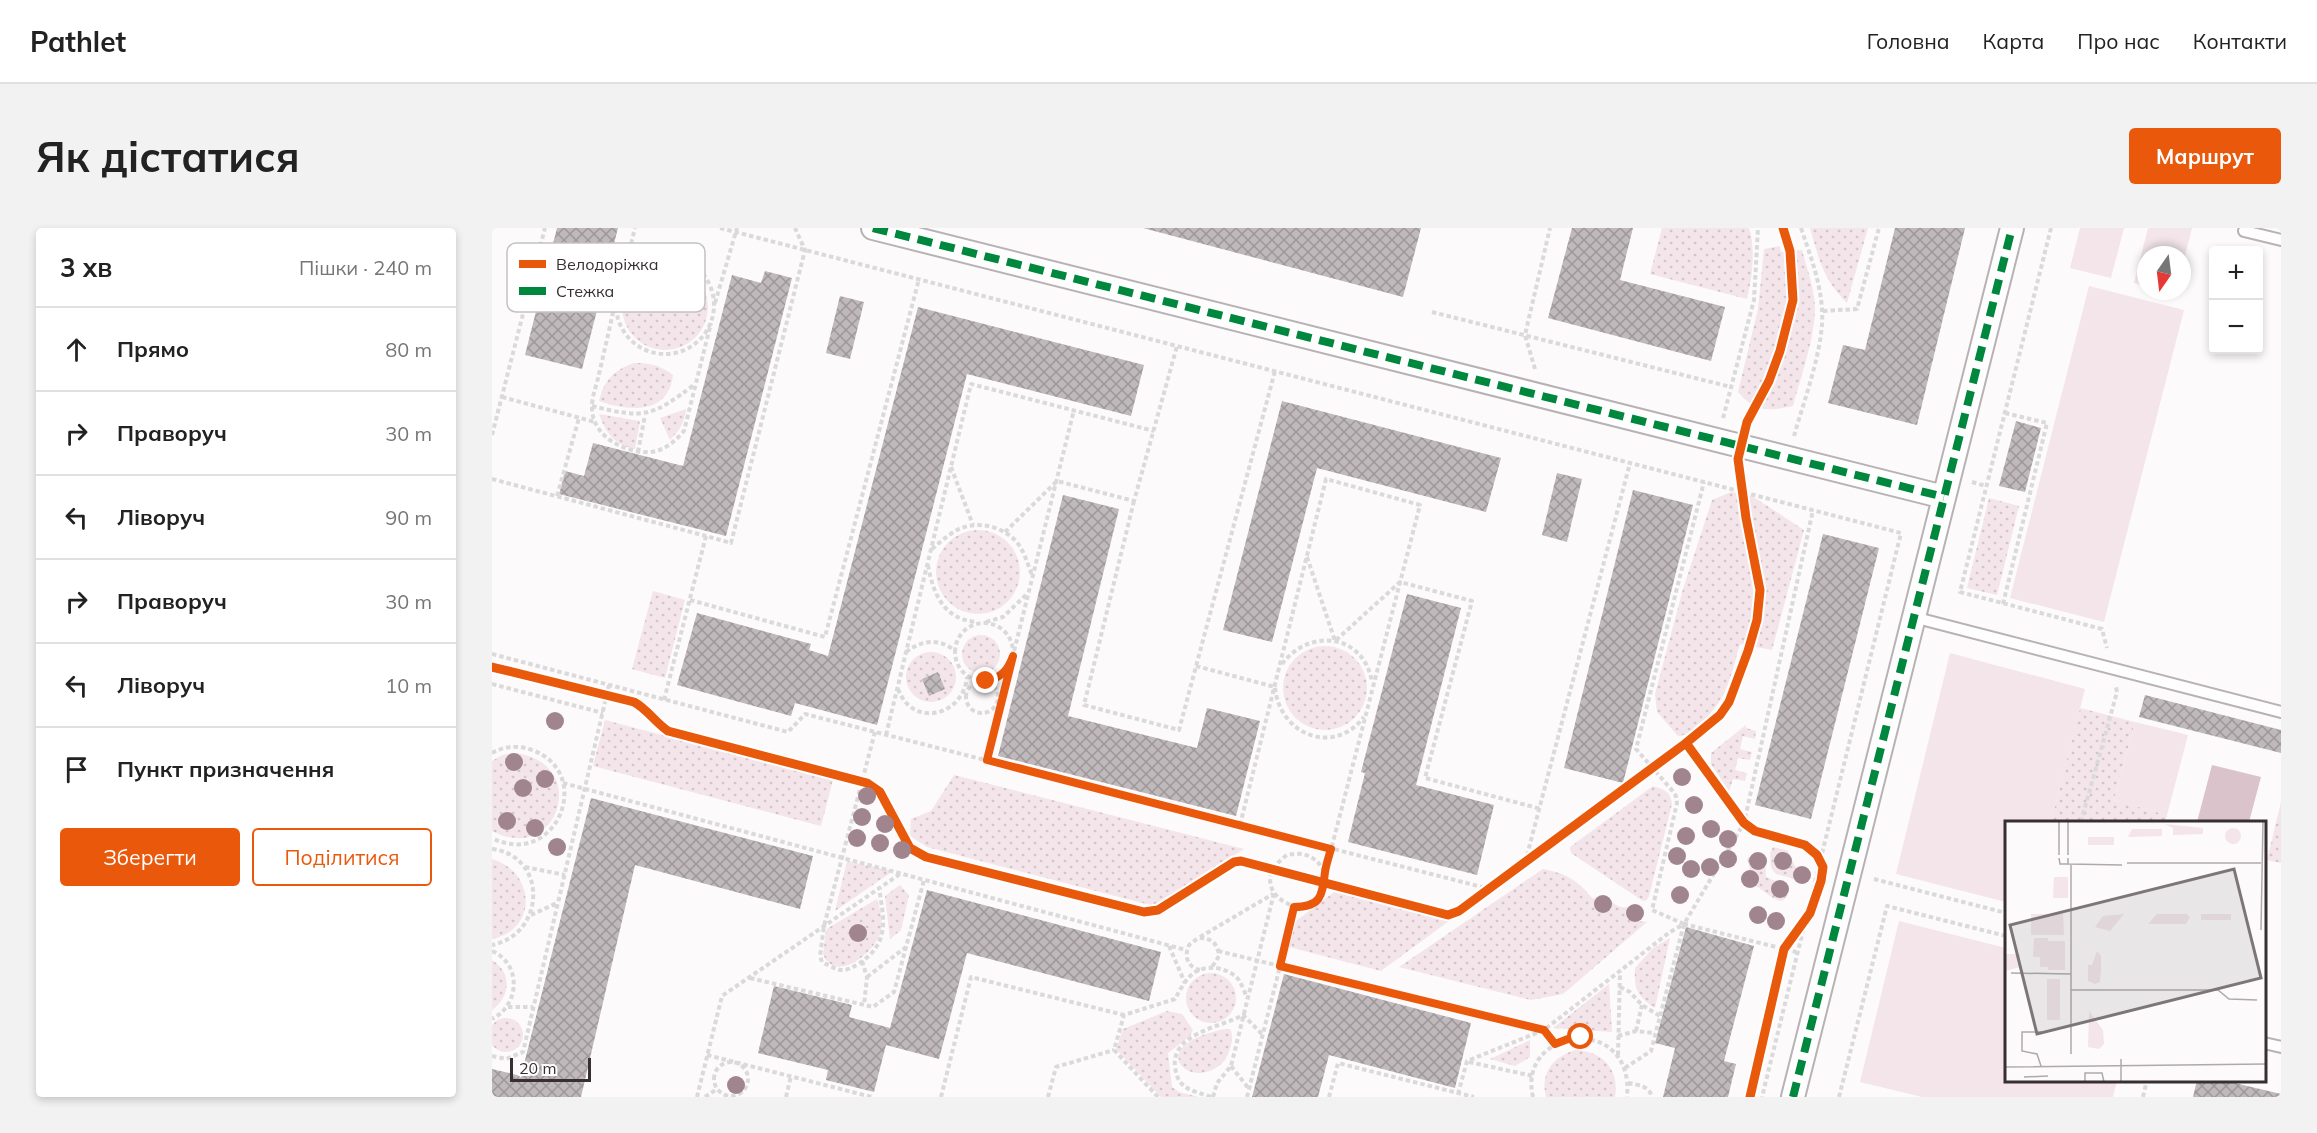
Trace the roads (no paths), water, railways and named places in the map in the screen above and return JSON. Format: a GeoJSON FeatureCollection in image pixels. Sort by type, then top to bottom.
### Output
{"type":"FeatureCollection","features":[{"type":"Feature","properties":{"kind":"street"},"geometry":{"type":"LineString","coordinates":[[873,228],[1947,487]]}},
{"type":"Feature","properties":{"kind":"street"},"geometry":{"type":"LineString","coordinates":[[1793,1097],[1912,616],[2012,228]]}},
{"type":"Feature","properties":{"kind":"lane"},"geometry":{"type":"LineString","coordinates":[[2244,231],[2281,240]]}},
{"type":"Feature","properties":{"kind":"lane"},"geometry":{"type":"LineString","coordinates":[[1912,616],[2281,712]]}},
{"type":"Feature","properties":{"kind":"lane"},"geometry":{"type":"LineString","coordinates":[[2266,1043],[2281,1047]]}}]}
